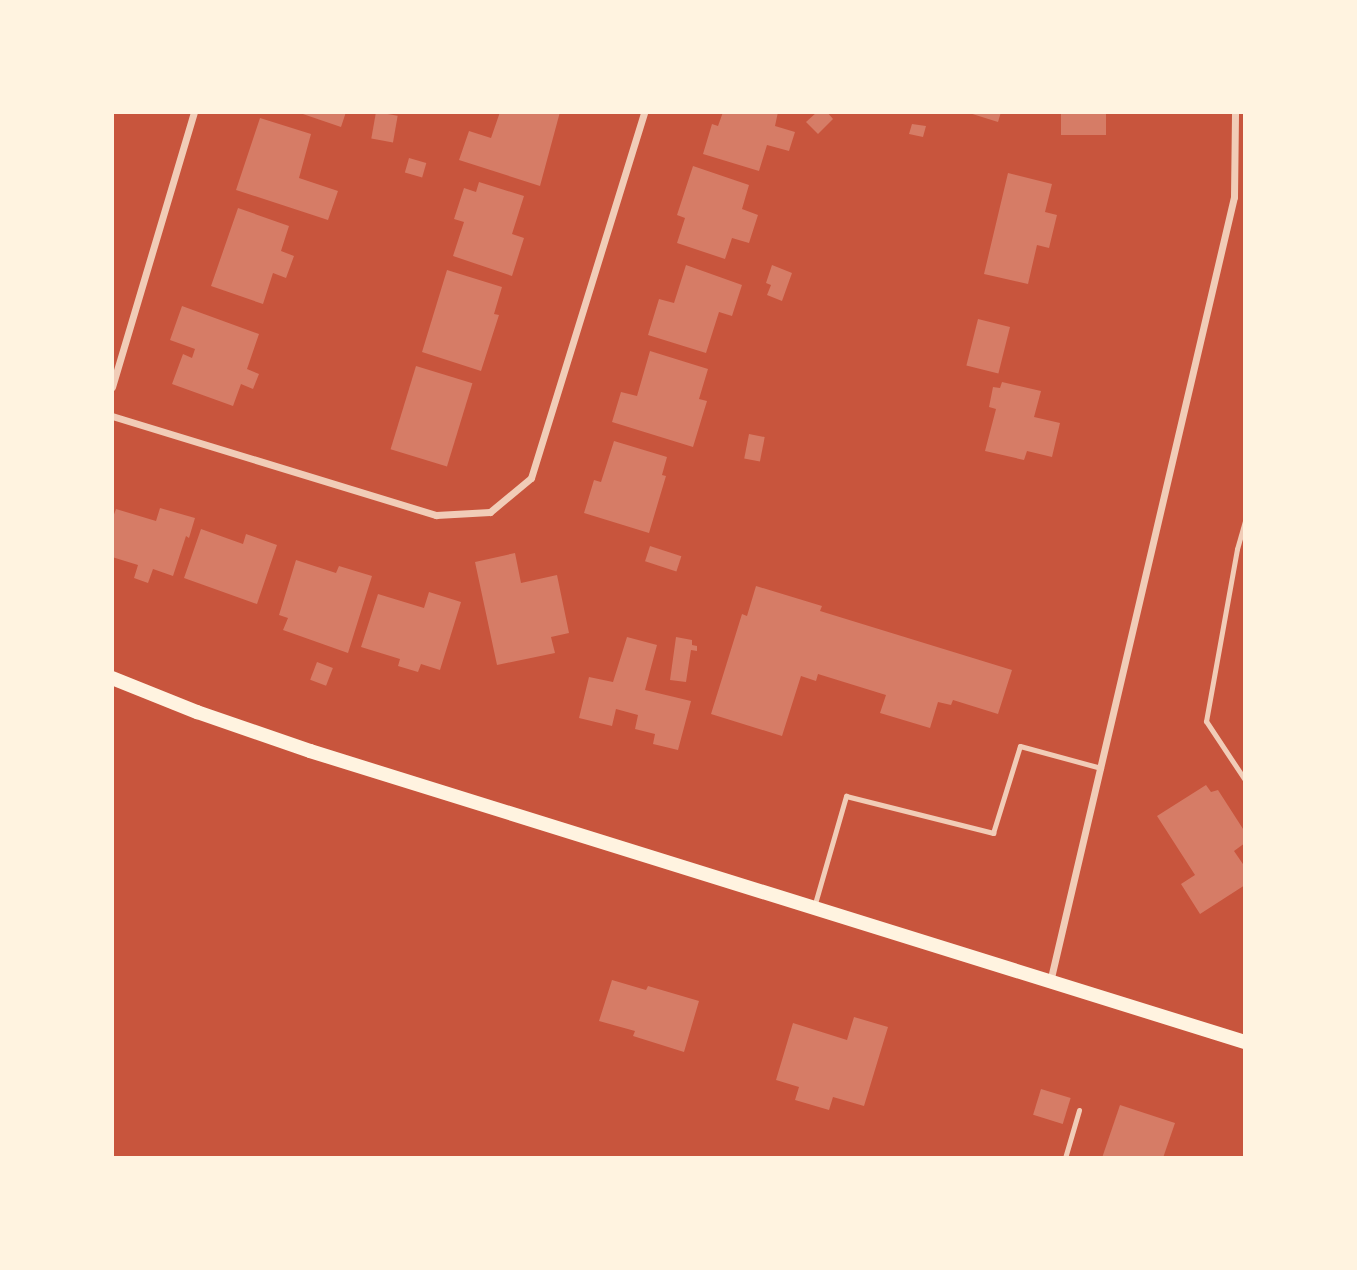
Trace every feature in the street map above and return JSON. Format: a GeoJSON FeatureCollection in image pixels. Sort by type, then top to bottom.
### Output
{"type":"FeatureCollection","features":[{"type":"Feature","properties":{"kind":"main road"},"geometry":{"type":"LineString","coordinates":[[112,678],[197,712],[310,751],[1245,1042]]}},
{"type":"Feature","properties":{"kind":"street"},"geometry":{"type":"LineString","coordinates":[[112,387],[194,112]]}},
{"type":"Feature","properties":{"kind":"street"},"geometry":{"type":"LineString","coordinates":[[112,416],[436,514],[490,512],[531,478],[644,112]]}},
{"type":"Feature","properties":{"kind":"street"},"geometry":{"type":"LineString","coordinates":[[1050,983],[1234,197],[1235,112]]}},
{"type":"Feature","properties":{"kind":"lane"},"geometry":{"type":"LineString","coordinates":[[1245,522],[1206,721],[1245,780]]}},
{"type":"Feature","properties":{"kind":"lane"},"geometry":{"type":"LineString","coordinates":[[814,907],[846,796],[993,833],[1020,746],[1102,769]]}},
{"type":"Feature","properties":{"kind":"lane"},"geometry":{"type":"LineString","coordinates":[[1065,1158],[1079,1110]]}},
{"type":"Feature","properties":{"kind":"building"},"geometry":{"type":"Polygon","coordinates":[[[297,112],[346,112],[341,127],[297,112]]]}},
{"type":"Feature","properties":{"kind":"building"},"geometry":{"type":"Polygon","coordinates":[[[376,112],[398,116],[393,142],[371,139],[376,112]]]}},
{"type":"Feature","properties":{"kind":"building"},"geometry":{"type":"Polygon","coordinates":[[[500,112],[560,112],[540,186],[459,160],[469,131],[491,138],[500,112]]]}},
{"type":"Feature","properties":{"kind":"building"},"geometry":{"type":"Polygon","coordinates":[[[723,112],[778,112],[775,126],[795,132],[789,151],[767,145],[759,171],[703,154],[712,124],[718,126],[723,112]]]}},
{"type":"Feature","properties":{"kind":"building"},"geometry":{"type":"Polygon","coordinates":[[[817,112],[827,112],[833,119],[818,134],[806,122],[817,112]]]}},
{"type":"Feature","properties":{"kind":"building"},"geometry":{"type":"Polygon","coordinates":[[[966,112],[1001,112],[998,122],[966,112]]]}},
{"type":"Feature","properties":{"kind":"building"},"geometry":{"type":"Polygon","coordinates":[[[1061,112],[1106,112],[1106,135],[1061,135],[1061,112]]]}},
{"type":"Feature","properties":{"kind":"building"},"geometry":{"type":"Polygon","coordinates":[[[260,118],[311,134],[299,178],[338,191],[328,220],[236,190],[260,118]]]}},
{"type":"Feature","properties":{"kind":"building"},"geometry":{"type":"Polygon","coordinates":[[[912,124],[926,126],[923,137],[909,134],[912,124]]]}},
{"type":"Feature","properties":{"kind":"building"},"geometry":{"type":"Polygon","coordinates":[[[409,158],[426,163],[422,177],[405,172],[409,158]]]}},
{"type":"Feature","properties":{"kind":"building"},"geometry":{"type":"Polygon","coordinates":[[[693,166],[749,185],[742,209],[758,215],[749,243],[732,238],[725,259],[677,243],[685,218],[677,215],[693,166]]]}},
{"type":"Feature","properties":{"kind":"building"},"geometry":{"type":"Polygon","coordinates":[[[1008,173],[1052,184],[1045,212],[1057,215],[1049,248],[1037,245],[1028,284],[984,274],[1008,173]]]}},
{"type":"Feature","properties":{"kind":"building"},"geometry":{"type":"Polygon","coordinates":[[[479,182],[524,196],[512,234],[524,238],[512,276],[453,256],[464,222],[454,219],[464,188],[476,192],[479,182]]]}},
{"type":"Feature","properties":{"kind":"building"},"geometry":{"type":"Polygon","coordinates":[[[238,208],[289,226],[281,251],[294,256],[286,278],[273,273],[263,304],[211,286],[238,208]]]}},
{"type":"Feature","properties":{"kind":"building"},"geometry":{"type":"Polygon","coordinates":[[[686,265],[742,285],[732,316],[719,312],[706,353],[648,335],[659,299],[674,303],[686,265]]]}},
{"type":"Feature","properties":{"kind":"building"},"geometry":{"type":"Polygon","coordinates":[[[772,265],[792,273],[782,301],[767,295],[771,285],[766,283],[772,265]]]}},
{"type":"Feature","properties":{"kind":"building"},"geometry":{"type":"Polygon","coordinates":[[[447,270],[502,287],[494,314],[499,315],[481,371],[422,352],[447,270]]]}},
{"type":"Feature","properties":{"kind":"building"},"geometry":{"type":"Polygon","coordinates":[[[182,306],[259,334],[247,369],[259,374],[253,389],[241,384],[233,406],[172,384],[183,354],[192,358],[195,349],[170,340],[182,306]]]}},
{"type":"Feature","properties":{"kind":"building"},"geometry":{"type":"Polygon","coordinates":[[[978,319],[1010,327],[998,374],[966,366],[978,319]]]}},
{"type":"Feature","properties":{"kind":"building"},"geometry":{"type":"Polygon","coordinates":[[[650,351],[708,369],[699,399],[707,401],[693,447],[612,422],[621,392],[637,396],[650,351]]]}},
{"type":"Feature","properties":{"kind":"building"},"geometry":{"type":"Polygon","coordinates":[[[416,366],[472,383],[447,466],[391,449],[416,366]]]}},
{"type":"Feature","properties":{"kind":"building"},"geometry":{"type":"Polygon","coordinates":[[[1002,382],[1041,391],[1034,417],[1060,423],[1052,457],[1027,451],[1024,460],[985,451],[996,409],[989,407],[993,387],[1000,388],[1002,382]]]}},
{"type":"Feature","properties":{"kind":"building"},"geometry":{"type":"Polygon","coordinates":[[[749,434],[765,437],[760,462],[744,459],[749,434]]]}},
{"type":"Feature","properties":{"kind":"building"},"geometry":{"type":"Polygon","coordinates":[[[614,441],[667,457],[662,475],[666,476],[649,533],[584,513],[594,480],[601,482],[614,441]]]}},
{"type":"Feature","properties":{"kind":"building"},"geometry":{"type":"Polygon","coordinates":[[[160,508],[195,518],[173,576],[153,569],[148,583],[134,578],[138,565],[112,557],[112,520],[116,509],[156,521],[160,508]]]}},
{"type":"Feature","properties":{"kind":"building"},"geometry":{"type":"Polygon","coordinates":[[[201,529],[243,544],[246,534],[277,545],[257,604],[184,578],[201,529]]]}},
{"type":"Feature","properties":{"kind":"building"},"geometry":{"type":"Polygon","coordinates":[[[650,546],[681,556],[676,571],[645,561],[650,546]]]}},
{"type":"Feature","properties":{"kind":"building"},"geometry":{"type":"Polygon","coordinates":[[[515,553],[521,583],[557,575],[569,633],[551,637],[555,653],[497,665],[475,562],[515,553]]]}},
{"type":"Feature","properties":{"kind":"building"},"geometry":{"type":"Polygon","coordinates":[[[296,560],[336,573],[339,566],[372,576],[348,653],[283,630],[288,618],[279,615],[296,560]]]}},
{"type":"Feature","properties":{"kind":"building"},"geometry":{"type":"Polygon","coordinates":[[[756,586],[822,606],[820,611],[1012,670],[998,714],[953,700],[951,705],[938,702],[930,728],[880,713],[886,695],[818,674],[816,681],[801,676],[782,736],[711,714],[742,614],[747,616],[756,586]]]}},
{"type":"Feature","properties":{"kind":"building"},"geometry":{"type":"Polygon","coordinates":[[[429,592],[461,602],[440,670],[421,664],[418,672],[398,666],[400,659],[361,647],[378,594],[424,608],[429,592]]]}},
{"type":"Feature","properties":{"kind":"building"},"geometry":{"type":"Polygon","coordinates":[[[627,637],[657,645],[645,690],[691,701],[678,750],[653,744],[655,734],[635,729],[638,715],[616,709],[612,726],[579,718],[589,677],[613,682],[627,637]]]}},
{"type":"Feature","properties":{"kind":"building"},"geometry":{"type":"Polygon","coordinates":[[[676,637],[692,640],[692,645],[697,646],[697,651],[691,650],[686,682],[670,680],[676,637]]]}},
{"type":"Feature","properties":{"kind":"building"},"geometry":{"type":"Polygon","coordinates":[[[317,662],[333,668],[326,686],[310,680],[317,662]]]}},
{"type":"Feature","properties":{"kind":"building"},"geometry":{"type":"Polygon","coordinates":[[[1206,785],[1211,792],[1218,790],[1245,832],[1245,843],[1234,851],[1245,867],[1245,885],[1200,914],[1181,884],[1195,875],[1157,816],[1206,785]]]}},
{"type":"Feature","properties":{"kind":"building"},"geometry":{"type":"Polygon","coordinates":[[[612,980],[646,990],[648,986],[699,1001],[684,1052],[633,1036],[635,1031],[599,1021],[612,980]]]}},
{"type":"Feature","properties":{"kind":"building"},"geometry":{"type":"Polygon","coordinates":[[[854,1017],[888,1027],[864,1106],[833,1097],[829,1110],[795,1100],[799,1087],[776,1080],[793,1023],[847,1040],[854,1017]]]}},
{"type":"Feature","properties":{"kind":"building"},"geometry":{"type":"Polygon","coordinates":[[[1041,1089],[1071,1098],[1063,1124],[1033,1115],[1041,1089]]]}},
{"type":"Feature","properties":{"kind":"building"},"geometry":{"type":"Polygon","coordinates":[[[1120,1105],[1175,1123],[1163,1158],[1102,1158],[1120,1105]]]}}]}
